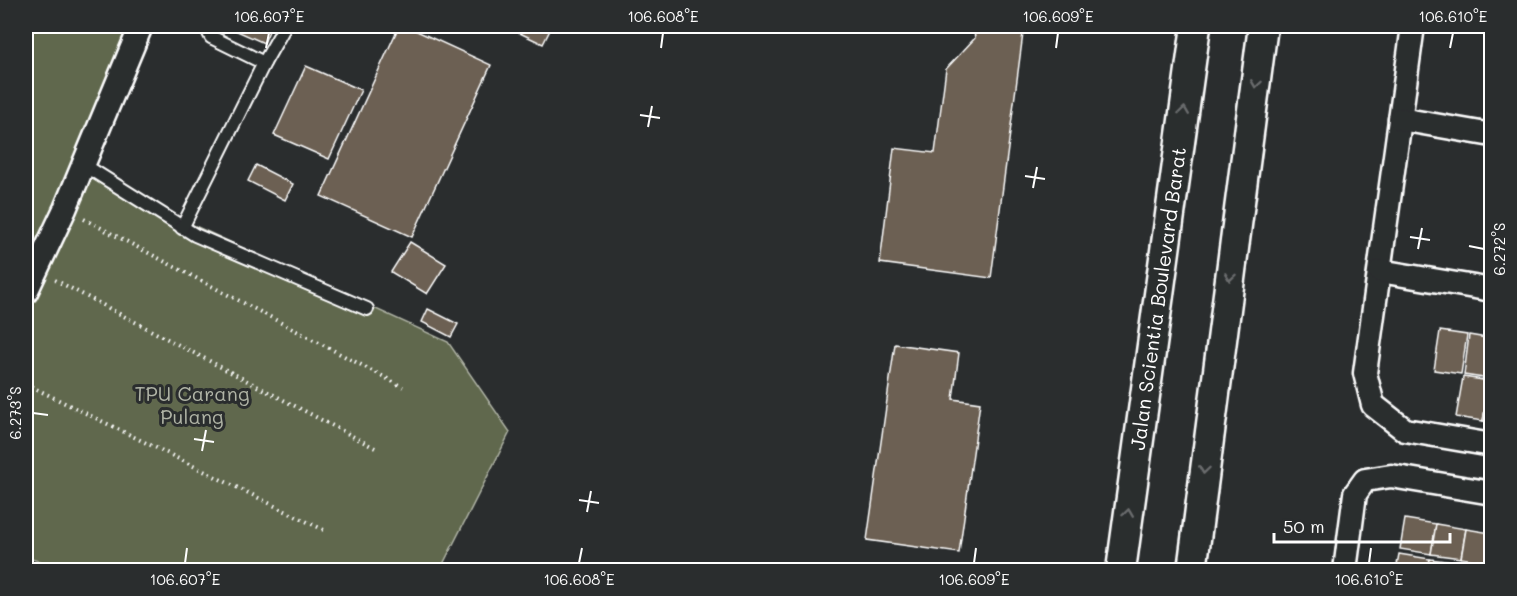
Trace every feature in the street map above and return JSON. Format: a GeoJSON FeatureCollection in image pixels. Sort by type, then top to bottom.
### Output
{"type":"FeatureCollection","features":[{"type":"Feature","properties":{"kind":"street"},"geometry":{"type":"LineString","coordinates":[[26,292],[65,209],[141,26]]}},
{"type":"Feature","properties":{"kind":"street","name":"Jalan Scientia Boulevard Barat"},"geometry":{"type":"LineString","coordinates":[[1121,570],[1196,26]]}},
{"type":"Feature","properties":{"kind":"street"},"geometry":{"type":"LineString","coordinates":[[1192,570],[1263,26]]}},
{"type":"Feature","properties":{"kind":"street"},"geometry":{"type":"LineString","coordinates":[[1413,26],[1365,372],[1373,405],[1405,430],[1491,445]]}},
{"type":"Feature","properties":{"kind":"street"},"geometry":{"type":"LineString","coordinates":[[1400,119],[1491,135]]}},
{"type":"Feature","properties":{"kind":"street"},"geometry":{"type":"LineString","coordinates":[[1380,272],[1491,290]]}},
{"type":"Feature","properties":{"kind":"street"},"geometry":{"type":"LineString","coordinates":[[1346,570],[1355,494],[1365,480],[1391,476],[1491,493]]}},
{"type":"Feature","properties":{"kind":"lane"},"geometry":{"type":"LineString","coordinates":[[211,26],[209,33],[211,37],[264,63]]}},
{"type":"Feature","properties":{"kind":"lane"},"geometry":{"type":"LineString","coordinates":[[182,228],[264,63],[285,26]]}},
{"type":"Feature","properties":{"kind":"lane"},"geometry":{"type":"LineString","coordinates":[[84,165],[182,228],[367,309]]}},
{"type":"Feature","properties":{"kind":"path"},"geometry":{"type":"LineString","coordinates":[[65,209],[403,387]]}},
{"type":"Feature","properties":{"kind":"path"},"geometry":{"type":"LineString","coordinates":[[35,270],[375,448]]}},
{"type":"Feature","properties":{"kind":"path"},"geometry":{"type":"LineString","coordinates":[[26,384],[326,531]]}},
{"type":"Feature","properties":{"kind":"green space","name":"TPU Carang Pulang"},"geometry":{"type":"Polygon","coordinates":[[[26,26],[133,26],[73,170],[448,342],[510,432],[440,570],[64,570],[26,557],[26,26]]]}},
{"type":"Feature","properties":{"kind":"building"},"geometry":{"type":"Polygon","coordinates":[[[226,26],[271,26],[264,43],[226,26]]]}},
{"type":"Feature","properties":{"kind":"building"},"geometry":{"type":"Polygon","coordinates":[[[399,26],[406,26],[491,65],[412,237],[321,196],[399,26]]]}},
{"type":"Feature","properties":{"kind":"building"},"geometry":{"type":"Polygon","coordinates":[[[505,26],[552,26],[543,44],[505,26]]]}},
{"type":"Feature","properties":{"kind":"building"},"geometry":{"type":"Polygon","coordinates":[[[973,26],[1024,26],[991,278],[880,263],[894,148],[935,153],[946,69],[975,38],[973,26]]]}},
{"type":"Feature","properties":{"kind":"building"},"geometry":{"type":"Polygon","coordinates":[[[306,66],[361,90],[329,159],[274,135],[306,66]]]}},
{"type":"Feature","properties":{"kind":"building"},"geometry":{"type":"Polygon","coordinates":[[[256,165],[293,184],[285,200],[248,181],[256,165]]]}},
{"type":"Feature","properties":{"kind":"building"},"geometry":{"type":"Polygon","coordinates":[[[410,242],[446,264],[427,294],[391,272],[410,242]]]}},
{"type":"Feature","properties":{"kind":"building"},"geometry":{"type":"Polygon","coordinates":[[[428,309],[458,324],[451,337],[422,322],[428,309]]]}},
{"type":"Feature","properties":{"kind":"building"},"geometry":{"type":"Polygon","coordinates":[[[1440,331],[1467,335],[1461,374],[1434,370],[1440,331]]]}},
{"type":"Feature","properties":{"kind":"building"},"geometry":{"type":"Polygon","coordinates":[[[1469,335],[1492,339],[1490,379],[1464,375],[1469,335]]]}},
{"type":"Feature","properties":{"kind":"building"},"geometry":{"type":"Polygon","coordinates":[[[895,344],[959,353],[953,399],[980,403],[959,553],[867,540],[895,344]]]}},
{"type":"Feature","properties":{"kind":"building"},"geometry":{"type":"Polygon","coordinates":[[[1463,377],[1490,381],[1483,421],[1456,417],[1463,377]]]}},
{"type":"Feature","properties":{"kind":"building"},"geometry":{"type":"Polygon","coordinates":[[[1490,381],[1492,381],[1492,422],[1483,421],[1490,381]]]}},
{"type":"Feature","properties":{"kind":"building"},"geometry":{"type":"Polygon","coordinates":[[[1405,519],[1436,524],[1431,554],[1400,549],[1405,519]]]}},
{"type":"Feature","properties":{"kind":"building"},"geometry":{"type":"Polygon","coordinates":[[[1436,524],[1466,529],[1461,558],[1431,554],[1436,524]]]}},
{"type":"Feature","properties":{"kind":"building"},"geometry":{"type":"Polygon","coordinates":[[[1466,529],[1491,533],[1486,562],[1461,558],[1466,529]]]}},
{"type":"Feature","properties":{"kind":"building"},"geometry":{"type":"Polygon","coordinates":[[[1492,533],[1492,563],[1486,562],[1492,533]]]}},
{"type":"Feature","properties":{"kind":"building"},"geometry":{"type":"Polygon","coordinates":[[[1399,554],[1430,559],[1428,570],[1396,570],[1399,554]]]}},
{"type":"Feature","properties":{"kind":"building"},"geometry":{"type":"Polygon","coordinates":[[[1430,559],[1460,563],[1459,570],[1428,570],[1430,559]]]}},
{"type":"Feature","properties":{"kind":"building"},"geometry":{"type":"Polygon","coordinates":[[[1460,563],[1485,567],[1485,570],[1459,570],[1460,563]]]}}]}
